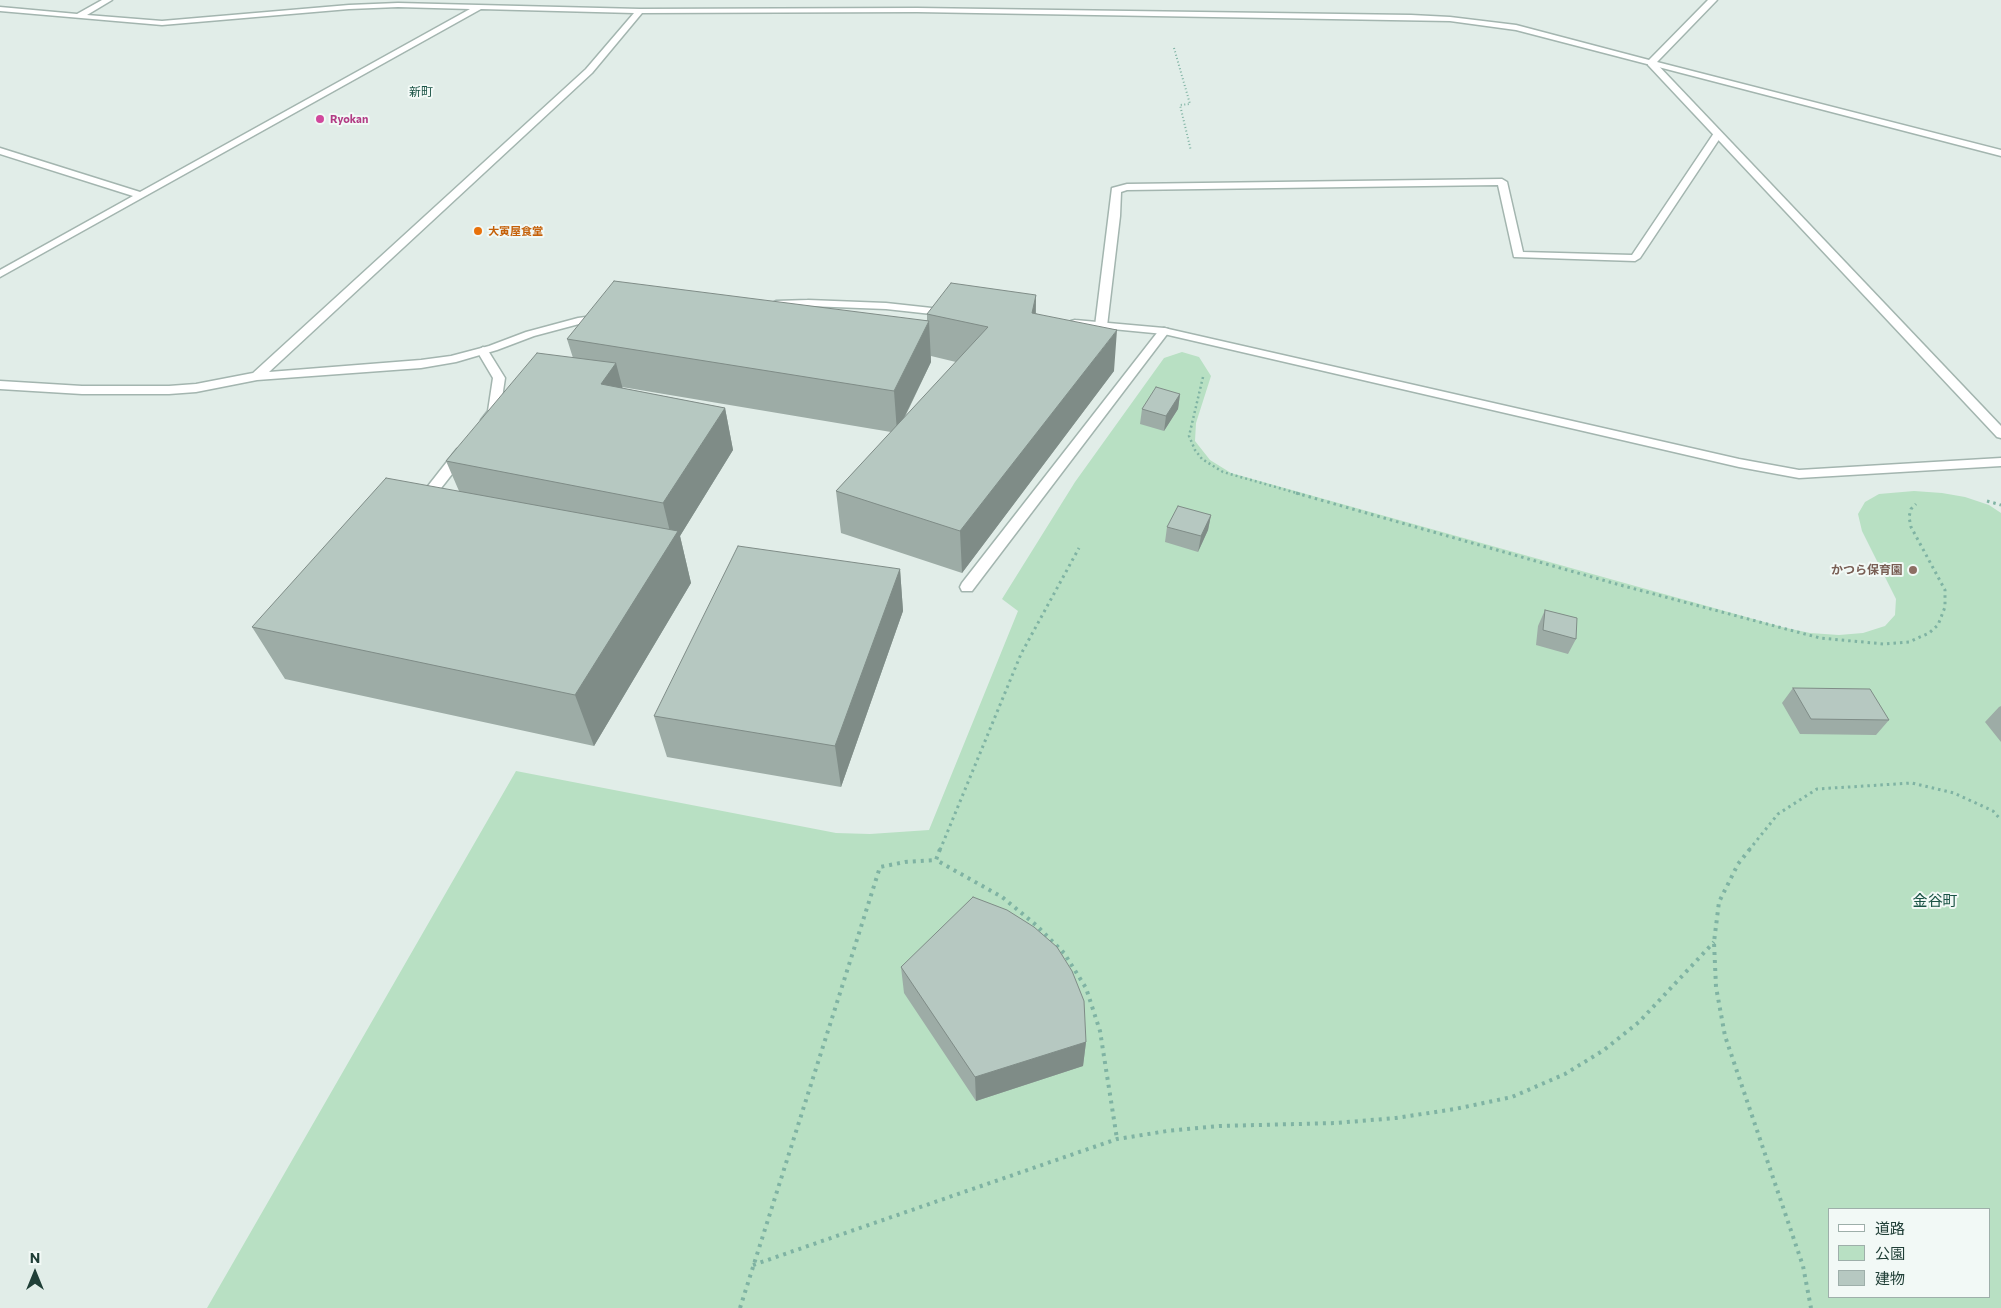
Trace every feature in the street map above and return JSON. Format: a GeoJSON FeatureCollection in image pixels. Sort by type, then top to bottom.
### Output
{"type":"FeatureCollection","features":[{"type":"Feature","properties":{"kind":"street"},"geometry":{"type":"LineString","coordinates":[[78,18],[108,0]]}},
{"type":"Feature","properties":{"kind":"street"},"geometry":{"type":"LineString","coordinates":[[319,0],[319,11]]}},
{"type":"Feature","properties":{"kind":"street"},"geometry":{"type":"LineString","coordinates":[[915,0],[917,10]]}},
{"type":"Feature","properties":{"kind":"street"},"geometry":{"type":"LineString","coordinates":[[1651,63],[1713,0]]}},
{"type":"Feature","properties":{"kind":"street"},"geometry":{"type":"LineString","coordinates":[[0,9],[78,18],[162,23],[349,7],[398,6],[640,11],[917,10],[1165,13],[1450,19],[1516,28],[2001,153]]}},
{"type":"Feature","properties":{"kind":"street"},"geometry":{"type":"LineString","coordinates":[[0,274],[479,7]]}},
{"type":"Feature","properties":{"kind":"street"},"geometry":{"type":"LineString","coordinates":[[257,376],[588,72],[640,11]]}},
{"type":"Feature","properties":{"kind":"street"},"geometry":{"type":"LineString","coordinates":[[1651,63],[2001,434]]}},
{"type":"Feature","properties":{"kind":"street"},"geometry":{"type":"LineString","coordinates":[[1101,326],[1115,216],[1116,190],[1127,187],[1502,182],[1518,255],[1635,258],[1717,135]]}},
{"type":"Feature","properties":{"kind":"street"},"geometry":{"type":"LineString","coordinates":[[0,151],[140,195]]}},
{"type":"Feature","properties":{"kind":"street"},"geometry":{"type":"LineString","coordinates":[[768,305],[808,303],[886,306],[960,314]]}},
{"type":"Feature","properties":{"kind":"street"},"geometry":{"type":"LineString","coordinates":[[0,385],[100,391],[169,390],[196,388],[257,376],[421,364],[483,351],[530,334],[578,321],[617,316]]}},
{"type":"Feature","properties":{"kind":"street"},"geometry":{"type":"LineString","coordinates":[[1063,322],[1164,331],[1739,464],[1798,474],[2001,462]]}},
{"type":"Feature","properties":{"kind":"street"},"geometry":{"type":"LineString","coordinates":[[968,587],[1164,331]]}},
{"type":"Feature","properties":{"kind":"street"},"geometry":{"type":"LineString","coordinates":[[482,427],[494,411],[499,378],[483,351]]}},
{"type":"Feature","properties":{"kind":"street"},"geometry":{"type":"LineString","coordinates":[[415,512],[470,442]]}},
{"type":"Feature","properties":{"kind":"path"},"geometry":{"type":"LineString","coordinates":[[1165,13],[1190,104],[1180,105],[1199,186]]}},
{"type":"Feature","properties":{"kind":"path"},"geometry":{"type":"LineString","coordinates":[[1202,373],[1203,380],[1189,436],[1195,450],[1202,459],[1223,472],[1620,585],[1820,638],[1884,644],[1909,642],[1924,635],[1938,625],[1944,607],[1945,590],[1911,527],[1909,517],[1911,509],[1918,502]]}},
{"type":"Feature","properties":{"kind":"path"},"geometry":{"type":"LineString","coordinates":[[1982,500],[2001,505]]}},
{"type":"Feature","properties":{"kind":"path"},"geometry":{"type":"LineString","coordinates":[[936,860],[1021,654],[1079,548]]}},
{"type":"Feature","properties":{"kind":"path"},"geometry":{"type":"LineString","coordinates":[[1811,1308],[1803,1266],[1725,1036],[1716,987],[1714,942],[1719,902],[1738,864],[1778,814],[1817,789],[1912,783],[1954,793],[1993,811],[2001,820]]}},
{"type":"Feature","properties":{"kind":"path"},"geometry":{"type":"LineString","coordinates":[[740,1308],[880,867],[905,862],[936,860],[1002,897],[1036,924],[1064,953],[1086,988],[1100,1031],[1117,1139]]}},
{"type":"Feature","properties":{"kind":"path"},"geometry":{"type":"LineString","coordinates":[[753,1265],[1117,1139],[1166,1131],[1220,1126],[1336,1123],[1396,1118],[1455,1109],[1512,1097],[1565,1074],[1604,1050],[1639,1022],[1714,942]]}},
{"type":"Feature","properties":{"kind":"green space"},"geometry":{"type":"Polygon","coordinates":[[[1182,352],[1199,357],[1211,376],[1196,423],[1195,441],[1210,460],[1231,473],[1782,627],[1810,633],[1839,635],[1863,633],[1885,626],[1895,615],[1896,599],[1862,531],[1858,514],[1865,502],[1879,494],[1914,491],[1942,493],[1965,497],[1989,505],[2001,513],[2001,1308],[207,1308],[516,771],[836,833],[870,834],[929,830],[1018,611],[1002,599],[1075,482],[1164,358],[1182,352]]]}},
{"type":"Feature","properties":{"kind":"building"},"geometry":{"type":"Polygon","coordinates":[[[614,281],[929,321],[894,391],[567,339],[614,281]]]}},
{"type":"Feature","properties":{"kind":"building"},"geometry":{"type":"Polygon","coordinates":[[[951,283],[1036,295],[1032,313],[1117,330],[960,531],[836,491],[988,327],[927,314],[951,283]]]}},
{"type":"Feature","properties":{"kind":"building"},"geometry":{"type":"Polygon","coordinates":[[[537,353],[616,363],[601,384],[725,408],[663,503],[446,461],[537,353]]]}},
{"type":"Feature","properties":{"kind":"building"},"geometry":{"type":"Polygon","coordinates":[[[1156,387],[1180,394],[1166,416],[1142,409],[1156,387]]]}},
{"type":"Feature","properties":{"kind":"building"},"geometry":{"type":"Polygon","coordinates":[[[386,478],[678,531],[575,695],[252,627],[386,478]]]}},
{"type":"Feature","properties":{"kind":"building"},"geometry":{"type":"Polygon","coordinates":[[[1178,506],[1211,515],[1201,536],[1167,527],[1178,506]]]}},
{"type":"Feature","properties":{"kind":"building"},"geometry":{"type":"Polygon","coordinates":[[[738,546],[900,569],[835,746],[654,716],[738,546]]]}},
{"type":"Feature","properties":{"kind":"building"},"geometry":{"type":"Polygon","coordinates":[[[1545,610],[1577,618],[1576,639],[1543,630],[1545,610]]]}},
{"type":"Feature","properties":{"kind":"building"},"geometry":{"type":"Polygon","coordinates":[[[1793,688],[1870,689],[1889,720],[1811,719],[1793,688]]]}},
{"type":"Feature","properties":{"kind":"building"},"geometry":{"type":"Polygon","coordinates":[[[973,897],[1007,910],[1034,927],[1057,947],[1072,971],[1084,1001],[1086,1042],[975,1077],[901,967],[973,897]]]}},
{"type":"Feature","properties":{"kind":"place","name":"Ryokan"},"geometry":{"type":"Point","coordinates":[320,119]}},
{"type":"Feature","properties":{"kind":"place","name":"大寅屋食堂"},"geometry":{"type":"Point","coordinates":[478,231]}},
{"type":"Feature","properties":{"kind":"place","name":"かつら保育園"},"geometry":{"type":"Point","coordinates":[1913,570]}},
{"type":"Feature","properties":{"kind":"district","name":"新町"},"geometry":{"type":"Point","coordinates":[421,92]}},
{"type":"Feature","properties":{"kind":"district","name":"金谷町"},"geometry":{"type":"Point","coordinates":[1935,901]}}]}
